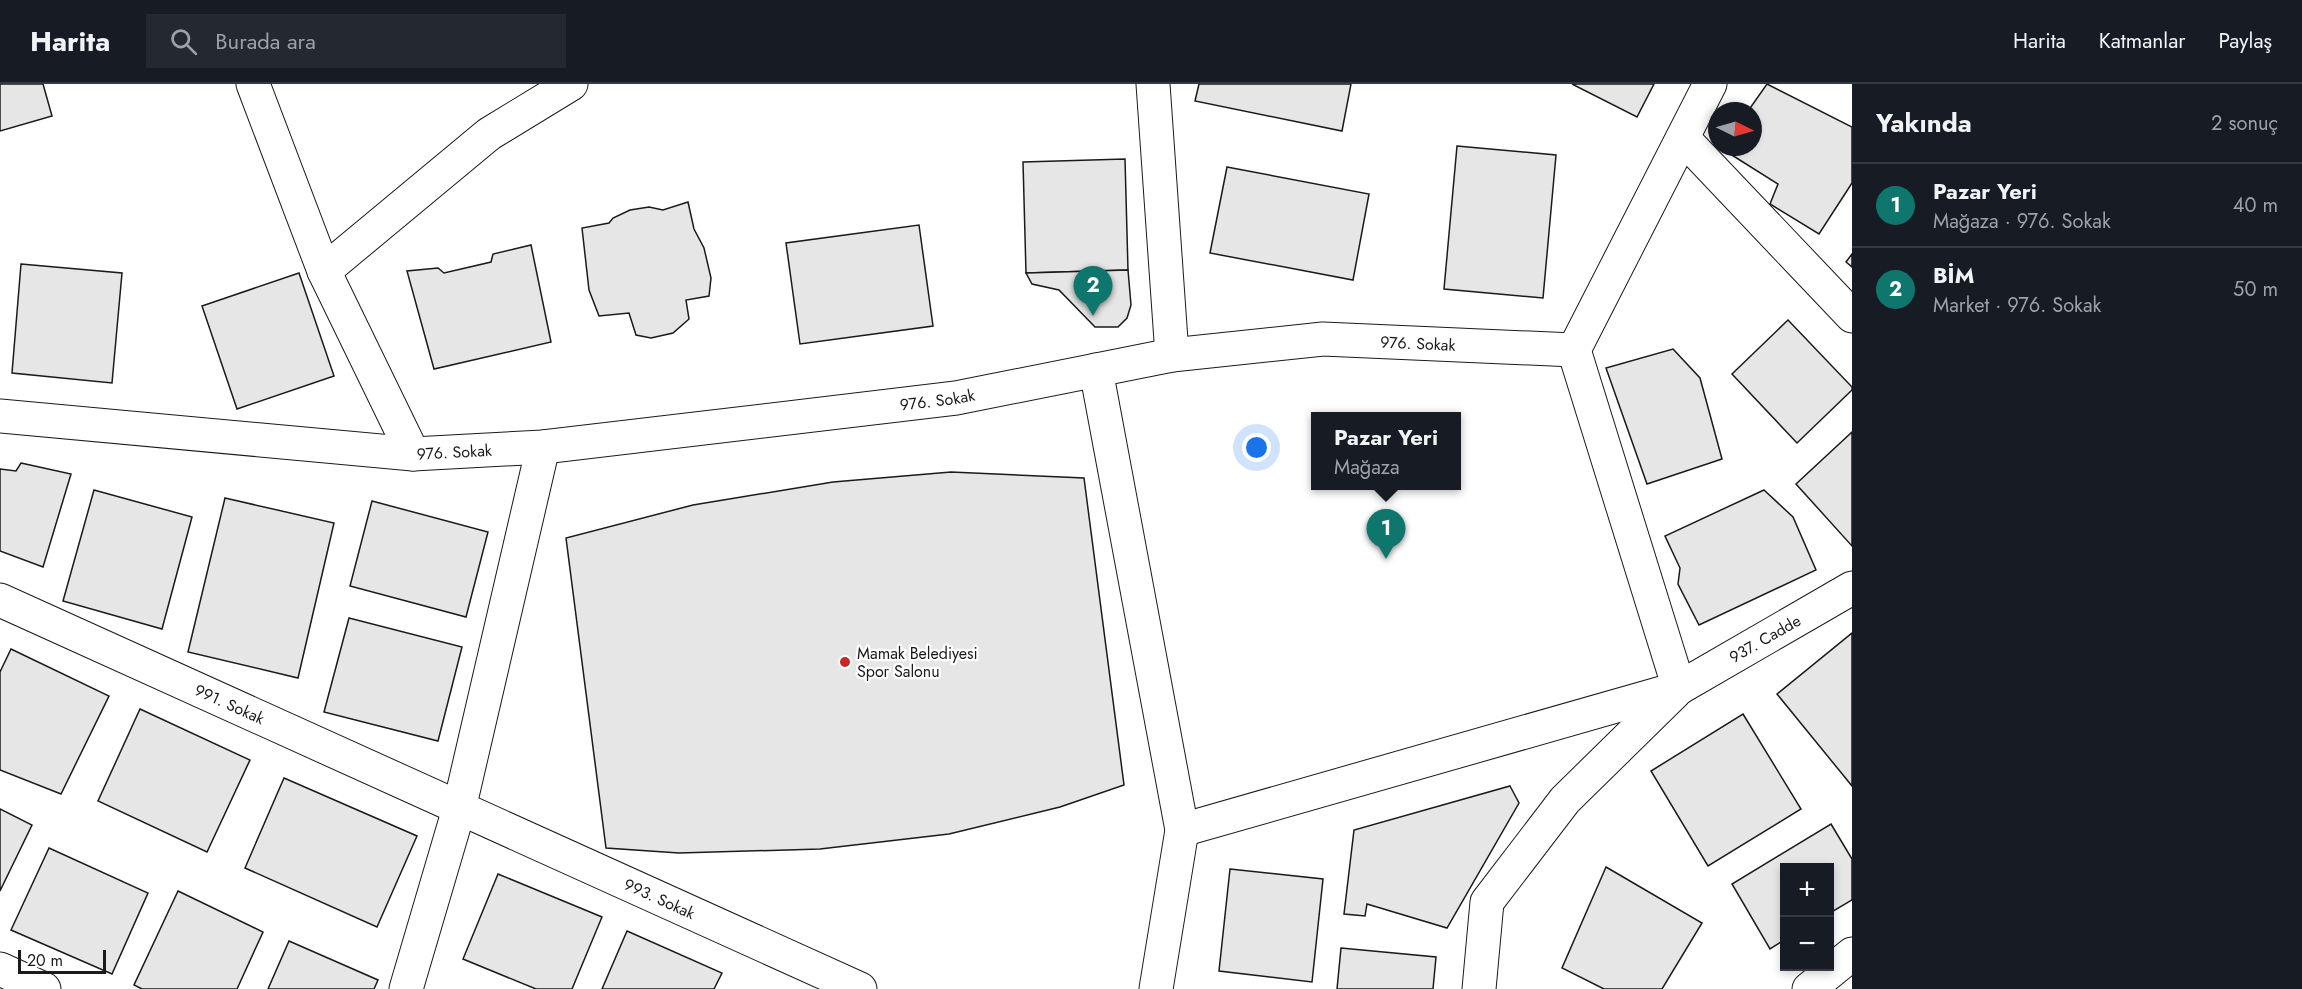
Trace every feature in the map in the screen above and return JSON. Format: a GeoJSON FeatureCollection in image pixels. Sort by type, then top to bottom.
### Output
{"type":"FeatureCollection","features":[{"type":"Feature","properties":{"kind":"street"},"geometry":{"type":"LineString","coordinates":[[253,84],[324,271],[412,454]]}},
{"type":"Feature","properties":{"kind":"street"},"geometry":{"type":"LineString","coordinates":[[324,271],[489,134],[571,84]]}},
{"type":"Feature","properties":{"kind":"street"},"geometry":{"type":"LineString","coordinates":[[1153,84],[1172,355]]}},
{"type":"Feature","properties":{"kind":"street"},"geometry":{"type":"LineString","coordinates":[[1679,688],[1574,350],[1710,84]]}},
{"type":"Feature","properties":{"kind":"street"},"geometry":{"type":"LineString","coordinates":[[1683,138],[1852,316]]}},
{"type":"Feature","properties":{"kind":"street","name":"976. Sokak"},"geometry":{"type":"LineString","coordinates":[[0,416],[412,454],[543,447],[957,398],[1172,355],[1323,339],[1574,350]]}},
{"type":"Feature","properties":{"kind":"street"},"geometry":{"type":"LineString","coordinates":[[1096,370],[1182,830],[1156,989]]}},
{"type":"Feature","properties":{"kind":"street"},"geometry":{"type":"LineString","coordinates":[[406,989],[459,808],[543,447]]}},
{"type":"Feature","properties":{"kind":"street","name":"937. Cadde"},"geometry":{"type":"LineString","coordinates":[[1679,688],[1852,588]]}},
{"type":"Feature","properties":{"kind":"street","name":"991. Sokak"},"geometry":{"type":"LineString","coordinates":[[0,600],[459,808]]}},
{"type":"Feature","properties":{"kind":"street"},"geometry":{"type":"LineString","coordinates":[[1182,830],[1679,688]]}},
{"type":"Feature","properties":{"kind":"street"},"geometry":{"type":"LineString","coordinates":[[1479,989],[1487,902],[1565,800],[1679,688]]}},
{"type":"Feature","properties":{"kind":"street","name":"993. Sokak"},"geometry":{"type":"LineString","coordinates":[[459,808],[860,989]]}},
{"type":"Feature","properties":{"kind":"street"},"geometry":{"type":"LineString","coordinates":[[1809,989],[1852,954]]}},
{"type":"Feature","properties":{"kind":"street"},"geometry":{"type":"LineString","coordinates":[[0,969],[44,989]]}},
{"type":"Feature","properties":{"kind":"building"},"geometry":{"type":"Polygon","coordinates":[[[0,84],[43,84],[52,116],[0,131],[0,84]]]}},
{"type":"Feature","properties":{"kind":"building"},"geometry":{"type":"Polygon","coordinates":[[[1199,84],[1351,84],[1342,131],[1195,101],[1199,84]]]}},
{"type":"Feature","properties":{"kind":"building"},"geometry":{"type":"Polygon","coordinates":[[[1572,84],[1654,84],[1637,117],[1572,84]]]}},
{"type":"Feature","properties":{"kind":"building"},"geometry":{"type":"Polygon","coordinates":[[[1767,84],[1852,127],[1852,183],[1819,234],[1770,204],[1778,184],[1733,156],[1762,156],[1762,102],[1754,102],[1767,84]]]}},
{"type":"Feature","properties":{"kind":"building"},"geometry":{"type":"Polygon","coordinates":[[[1457,146],[1556,155],[1543,298],[1444,289],[1457,146]]]}},
{"type":"Feature","properties":{"kind":"building"},"geometry":{"type":"Polygon","coordinates":[[[1125,159],[1128,270],[1026,273],[1023,162],[1125,159]]]}},
{"type":"Feature","properties":{"kind":"building"},"geometry":{"type":"Polygon","coordinates":[[[1227,167],[1369,194],[1353,280],[1210,253],[1227,167]]]}},
{"type":"Feature","properties":{"kind":"building"},"geometry":{"type":"Polygon","coordinates":[[[688,202],[694,229],[704,248],[711,278],[709,296],[686,300],[689,319],[673,333],[651,338],[636,335],[629,313],[599,316],[589,290],[582,228],[609,223],[613,218],[630,210],[649,207],[663,210],[688,202]]]}},
{"type":"Feature","properties":{"kind":"building"},"geometry":{"type":"Polygon","coordinates":[[[919,225],[933,326],[800,344],[786,243],[919,225]]]}},
{"type":"Feature","properties":{"kind":"building"},"geometry":{"type":"Polygon","coordinates":[[[531,245],[551,342],[434,369],[407,271],[438,268],[444,273],[491,262],[493,254],[531,245]]]}},
{"type":"Feature","properties":{"kind":"building"},"geometry":{"type":"Polygon","coordinates":[[[1852,254],[1852,267],[1846,262],[1852,254]]]}},
{"type":"Feature","properties":{"kind":"building"},"geometry":{"type":"Polygon","coordinates":[[[21,264],[122,273],[112,383],[12,373],[21,264]]]}},
{"type":"Feature","properties":{"kind":"building"},"geometry":{"type":"Polygon","coordinates":[[[1128,270],[1131,305],[1127,318],[1118,327],[1095,327],[1059,290],[1032,284],[1026,273],[1128,270]]]}},
{"type":"Feature","properties":{"kind":"building"},"geometry":{"type":"Polygon","coordinates":[[[299,273],[334,376],[237,409],[202,306],[299,273]]]}},
{"type":"Feature","properties":{"kind":"building"},"geometry":{"type":"Polygon","coordinates":[[[1788,320],[1852,387],[1852,390],[1797,443],[1732,374],[1788,320]]]}},
{"type":"Feature","properties":{"kind":"building"},"geometry":{"type":"Polygon","coordinates":[[[1673,349],[1700,378],[1722,459],[1647,484],[1606,368],[1673,349]]]}},
{"type":"Feature","properties":{"kind":"building"},"geometry":{"type":"Polygon","coordinates":[[[1852,432],[1852,546],[1796,484],[1852,432]]]}},
{"type":"Feature","properties":{"kind":"building"},"geometry":{"type":"Polygon","coordinates":[[[21,463],[71,474],[43,567],[0,551],[0,469],[16,471],[21,463]]]}},
{"type":"Feature","properties":{"kind":"building","name":"Mamak Belediyesi Spor Salonu"},"geometry":{"type":"Polygon","coordinates":[[[951,472],[1084,478],[1124,785],[1060,807],[949,834],[820,849],[679,853],[606,848],[566,538],[693,505],[833,482],[951,472]]]}},
{"type":"Feature","properties":{"kind":"building"},"geometry":{"type":"Polygon","coordinates":[[[94,490],[192,517],[162,629],[63,601],[94,490]]]}},
{"type":"Feature","properties":{"kind":"building"},"geometry":{"type":"Polygon","coordinates":[[[1764,490],[1793,517],[1816,570],[1699,625],[1678,584],[1680,568],[1665,536],[1764,490]]]}},
{"type":"Feature","properties":{"kind":"building"},"geometry":{"type":"Polygon","coordinates":[[[225,498],[334,523],[298,678],[188,652],[225,498]]]}},
{"type":"Feature","properties":{"kind":"building"},"geometry":{"type":"Polygon","coordinates":[[[372,501],[488,532],[466,617],[350,586],[372,501]]]}},
{"type":"Feature","properties":{"kind":"building"},"geometry":{"type":"Polygon","coordinates":[[[349,618],[462,647],[438,741],[324,712],[349,618]]]}},
{"type":"Feature","properties":{"kind":"building"},"geometry":{"type":"Polygon","coordinates":[[[1852,633],[1852,786],[1777,694],[1852,633]]]}},
{"type":"Feature","properties":{"kind":"building"},"geometry":{"type":"Polygon","coordinates":[[[11,649],[109,696],[61,794],[0,770],[0,672],[11,649]]]}},
{"type":"Feature","properties":{"kind":"building"},"geometry":{"type":"Polygon","coordinates":[[[140,709],[250,760],[207,852],[98,801],[140,709]]]}},
{"type":"Feature","properties":{"kind":"building"},"geometry":{"type":"Polygon","coordinates":[[[1743,714],[1801,809],[1708,866],[1651,771],[1743,714]]]}},
{"type":"Feature","properties":{"kind":"building"},"geometry":{"type":"Polygon","coordinates":[[[284,778],[417,836],[377,927],[245,868],[284,778]]]}},
{"type":"Feature","properties":{"kind":"building"},"geometry":{"type":"Polygon","coordinates":[[[1510,786],[1519,803],[1447,928],[1367,904],[1365,916],[1344,914],[1354,830],[1510,786]]]}},
{"type":"Feature","properties":{"kind":"building"},"geometry":{"type":"Polygon","coordinates":[[[0,809],[32,825],[0,891],[0,809]]]}},
{"type":"Feature","properties":{"kind":"building"},"geometry":{"type":"Polygon","coordinates":[[[1831,824],[1852,859],[1852,900],[1834,911],[1834,863],[1780,863],[1780,943],[1770,949],[1732,884],[1831,824]]]}},
{"type":"Feature","properties":{"kind":"building"},"geometry":{"type":"Polygon","coordinates":[[[49,848],[148,893],[112,974],[11,930],[49,848]]]}},
{"type":"Feature","properties":{"kind":"building"},"geometry":{"type":"Polygon","coordinates":[[[1606,867],[1702,923],[1662,989],[1604,989],[1562,968],[1606,867]]]}},
{"type":"Feature","properties":{"kind":"building"},"geometry":{"type":"Polygon","coordinates":[[[1230,869],[1323,879],[1312,982],[1219,971],[1230,869]]]}},
{"type":"Feature","properties":{"kind":"building"},"geometry":{"type":"Polygon","coordinates":[[[498,874],[602,917],[572,989],[536,989],[463,959],[498,874]]]}},
{"type":"Feature","properties":{"kind":"building"},"geometry":{"type":"Polygon","coordinates":[[[178,891],[263,932],[237,989],[142,989],[134,985],[178,891]]]}},
{"type":"Feature","properties":{"kind":"building"},"geometry":{"type":"Polygon","coordinates":[[[627,931],[722,973],[714,989],[602,989],[627,931]]]}},
{"type":"Feature","properties":{"kind":"building"},"geometry":{"type":"Polygon","coordinates":[[[289,941],[378,980],[374,989],[268,989],[289,941]]]}},
{"type":"Feature","properties":{"kind":"building"},"geometry":{"type":"Polygon","coordinates":[[[1341,948],[1436,957],[1433,989],[1337,989],[1341,948]]]}},
{"type":"Feature","properties":{"kind":"place","name":"BİM"},"geometry":{"type":"Point","coordinates":[1093,316]}},
{"type":"Feature","properties":{"kind":"place","name":"Pazar Yeri"},"geometry":{"type":"Point","coordinates":[1386,559]}},
{"type":"Feature","properties":{"kind":"place","name":"Mamak Belediyesi Spor Salonu"},"geometry":{"type":"Point","coordinates":[845,662]}}]}
